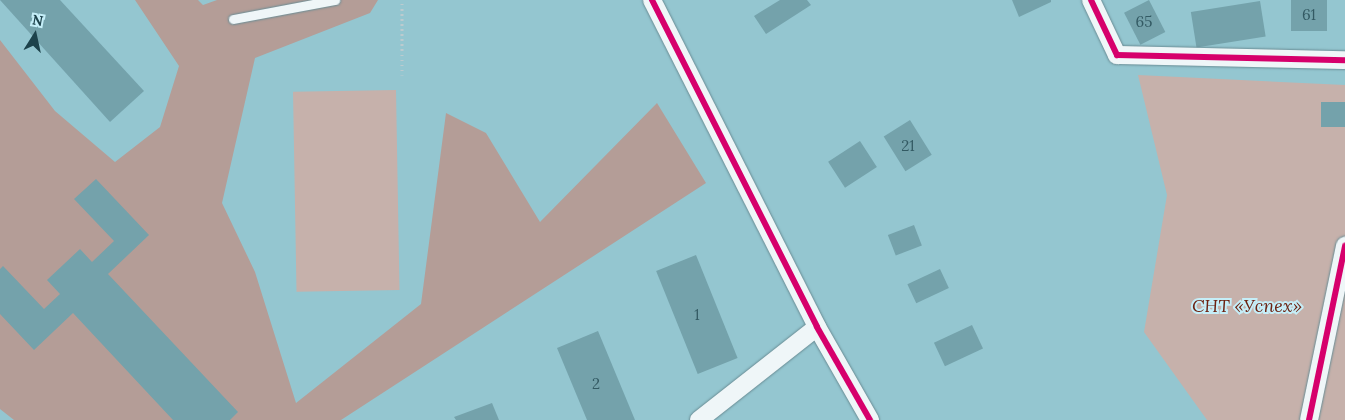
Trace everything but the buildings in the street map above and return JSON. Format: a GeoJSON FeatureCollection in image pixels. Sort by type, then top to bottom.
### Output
{"type":"FeatureCollection","features":[{"type":"Feature","properties":{"kind":"street"},"geometry":{"type":"LineString","coordinates":[[652,0],[818,328],[870,420]]}},
{"type":"Feature","properties":{"kind":"street"},"geometry":{"type":"LineString","coordinates":[[1091,0],[1117,55],[1345,60]]}},
{"type":"Feature","properties":{"kind":"street"},"geometry":{"type":"LineString","coordinates":[[1309,420],[1345,246]]}},
{"type":"Feature","properties":{"kind":"street"},"geometry":{"type":"LineString","coordinates":[[699,420],[818,328]]}},
{"type":"Feature","properties":{"kind":"lane"},"geometry":{"type":"LineString","coordinates":[[234,19],[336,0]]}},
{"type":"Feature","properties":{"kind":"path"},"geometry":{"type":"LineString","coordinates":[[402,0],[402,75]]}},
{"type":"Feature","properties":{"kind":"green space","name":"СНТ «Успех»"},"geometry":{"type":"Polygon","coordinates":[[[1138,75],[1345,85],[1345,420],[1207,420],[1144,332],[1167,195],[1138,75]]]}},
{"type":"Feature","properties":{"kind":"green space"},"geometry":{"type":"Polygon","coordinates":[[[396,90],[399,290],[297,292],[293,92],[396,90]]]}},
{"type":"Feature","properties":{"kind":"shaded area"},"geometry":{"type":"Polygon","coordinates":[[[135,0],[198,0],[203,5],[217,0],[378,0],[370,13],[255,58],[222,203],[255,272],[296,403],[421,304],[446,113],[486,133],[540,222],[657,103],[706,183],[341,420],[14,420],[0,409],[0,40],[55,111],[115,162],[160,127],[179,66],[135,0]]]}},
{"type":"Feature","properties":{"kind":"cycle path"},"geometry":{"type":"LineString","coordinates":[[652,0],[817,327],[870,420]]}},
{"type":"Feature","properties":{"kind":"cycle path"},"geometry":{"type":"LineString","coordinates":[[1091,0],[1117,55],[1345,60]]}},
{"type":"Feature","properties":{"kind":"cycle path"},"geometry":{"type":"LineString","coordinates":[[1309,420],[1345,246]]}}]}
